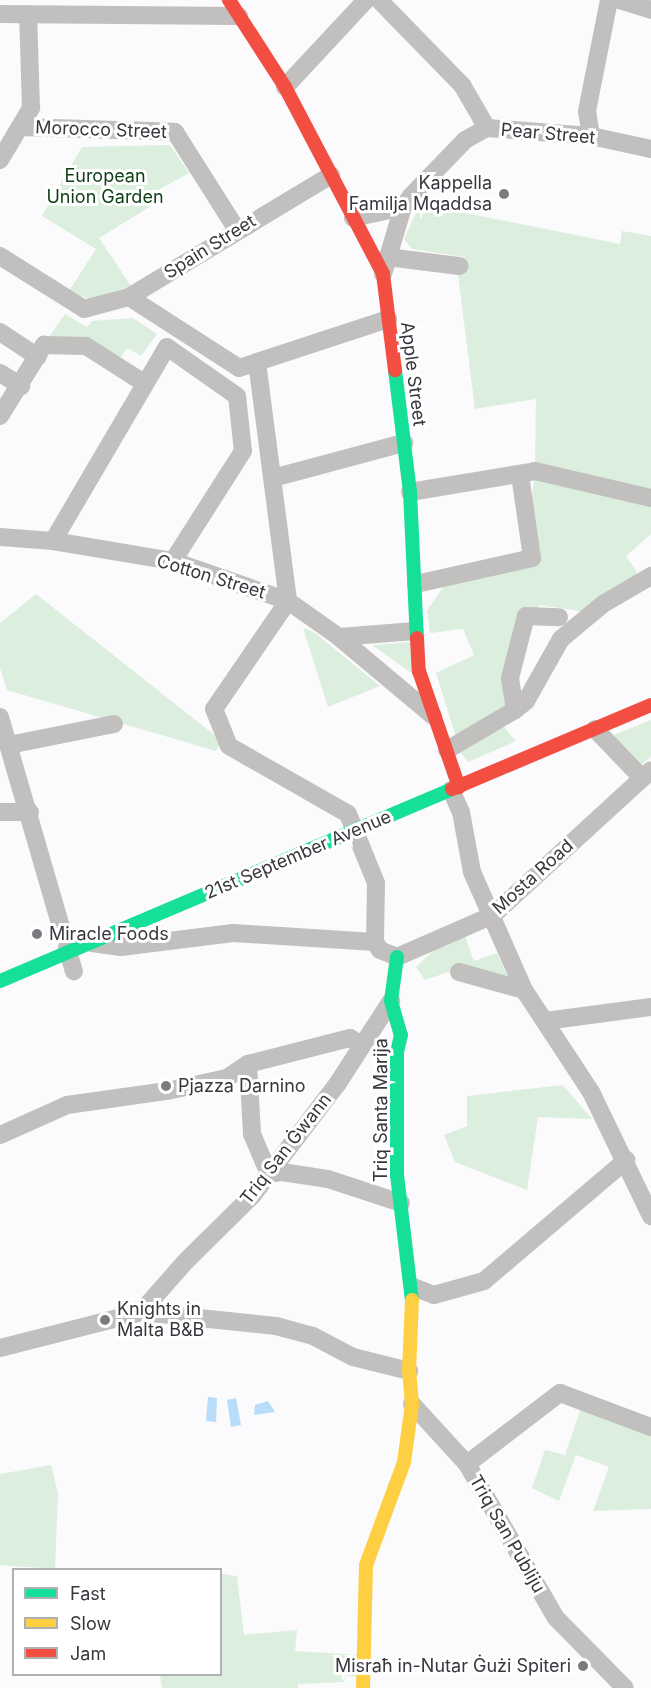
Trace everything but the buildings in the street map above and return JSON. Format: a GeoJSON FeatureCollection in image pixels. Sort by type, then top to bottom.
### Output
{"type":"FeatureCollection","features":[{"type":"Feature","properties":{"kind":"street"},"geometry":{"type":"LineString","coordinates":[[285,87],[366,0]]}},
{"type":"Feature","properties":{"kind":"street"},"geometry":{"type":"LineString","coordinates":[[379,0],[462,85],[487,128]]}},
{"type":"Feature","properties":{"kind":"street"},"geometry":{"type":"LineString","coordinates":[[591,136],[587,111],[609,0]]}},
{"type":"Feature","properties":{"kind":"street"},"geometry":{"type":"LineString","coordinates":[[619,0],[651,10]]}},
{"type":"Feature","properties":{"kind":"street"},"geometry":{"type":"LineString","coordinates":[[0,14],[234,8]]}},
{"type":"Feature","properties":{"kind":"street","name":"Apple Street"},"geometry":{"type":"LineString","coordinates":[[234,8],[285,87],[353,218],[385,266],[388,319],[410,492],[416,584],[415,632],[419,671],[447,750],[455,788]]}},
{"type":"Feature","properties":{"kind":"street"},"geometry":{"type":"LineString","coordinates":[[0,160],[31,108],[28,15]]}},
{"type":"Feature","properties":{"kind":"street","name":"Morocco Street"},"geometry":{"type":"LineString","coordinates":[[20,127],[175,132],[237,230]]}},
{"type":"Feature","properties":{"kind":"street","name":"Pear Street"},"geometry":{"type":"LineString","coordinates":[[385,266],[403,207],[465,140],[487,128],[591,136],[651,149]]}},
{"type":"Feature","properties":{"kind":"street","name":"Spain Street"},"geometry":{"type":"LineString","coordinates":[[0,256],[84,309],[129,297],[331,175]]}},
{"type":"Feature","properties":{"kind":"street"},"geometry":{"type":"LineString","coordinates":[[353,218],[403,207]]}},
{"type":"Feature","properties":{"kind":"street"},"geometry":{"type":"LineString","coordinates":[[385,266],[459,266]]}},
{"type":"Feature","properties":{"kind":"street"},"geometry":{"type":"LineString","coordinates":[[129,297],[239,368],[388,319]]}},
{"type":"Feature","properties":{"kind":"street"},"geometry":{"type":"LineString","coordinates":[[0,332],[41,351],[86,346],[144,383]]}},
{"type":"Feature","properties":{"kind":"street"},"geometry":{"type":"LineString","coordinates":[[53,541],[167,346],[237,396],[243,451],[173,561]]}},
{"type":"Feature","properties":{"kind":"street"},"geometry":{"type":"LineString","coordinates":[[0,416],[41,351]]}},
{"type":"Feature","properties":{"kind":"street"},"geometry":{"type":"LineString","coordinates":[[257,362],[288,602],[214,710],[229,746],[348,814],[376,883],[375,942],[380,950],[397,957]]}},
{"type":"Feature","properties":{"kind":"street"},"geometry":{"type":"LineString","coordinates":[[0,373],[21,386]]}},
{"type":"Feature","properties":{"kind":"street"},"geometry":{"type":"LineString","coordinates":[[273,478],[404,443]]}},
{"type":"Feature","properties":{"kind":"street"},"geometry":{"type":"LineString","coordinates":[[410,492],[535,471],[651,498]]}},
{"type":"Feature","properties":{"kind":"street"},"geometry":{"type":"LineString","coordinates":[[416,584],[532,558],[520,475]]}},
{"type":"Feature","properties":{"kind":"street","name":"Cotton Street"},"geometry":{"type":"LineString","coordinates":[[0,537],[53,541],[173,561],[288,602],[339,637],[434,716]]}},
{"type":"Feature","properties":{"kind":"street"},"geometry":{"type":"LineString","coordinates":[[447,750],[515,711],[526,700],[561,639],[603,604],[651,576]]}},
{"type":"Feature","properties":{"kind":"street"},"geometry":{"type":"LineString","coordinates":[[515,711],[510,678],[526,616],[559,617]]}},
{"type":"Feature","properties":{"kind":"street"},"geometry":{"type":"LineString","coordinates":[[339,637],[415,632]]}},
{"type":"Feature","properties":{"kind":"street","name":"21st September Avenue"},"geometry":{"type":"LineString","coordinates":[[0,981],[651,705]]}},
{"type":"Feature","properties":{"kind":"street"},"geometry":{"type":"LineString","coordinates":[[0,717],[30,812],[74,971]]}},
{"type":"Feature","properties":{"kind":"street"},"geometry":{"type":"LineString","coordinates":[[9,745],[114,724]]}},
{"type":"Feature","properties":{"kind":"street"},"geometry":{"type":"LineString","coordinates":[[596,729],[648,774]]}},
{"type":"Feature","properties":{"kind":"street","name":"Mosta Road"},"geometry":{"type":"LineString","coordinates":[[397,957],[493,915],[648,774]]}},
{"type":"Feature","properties":{"kind":"street"},"geometry":{"type":"LineString","coordinates":[[455,788],[472,872],[493,915],[524,990],[591,1092],[626,1160],[651,1216]]}},
{"type":"Feature","properties":{"kind":"street"},"geometry":{"type":"LineString","coordinates":[[0,812],[30,812]]}},
{"type":"Feature","properties":{"kind":"street"},"geometry":{"type":"LineString","coordinates":[[90,943],[120,947],[232,933],[375,942]]}},
{"type":"Feature","properties":{"kind":"street","name":"Triq Santa Marija"},"geometry":{"type":"LineString","coordinates":[[397,957],[391,1000],[401,1035],[397,1053],[397,1175],[413,1287],[409,1371]]}},
{"type":"Feature","properties":{"kind":"street"},"geometry":{"type":"LineString","coordinates":[[459,972],[524,990]]}},
{"type":"Feature","properties":{"kind":"street","name":"Triq San Ġwann"},"geometry":{"type":"LineString","coordinates":[[141,1312],[269,1174],[338,1083],[391,1000]]}},
{"type":"Feature","properties":{"kind":"street"},"geometry":{"type":"LineString","coordinates":[[545,1021],[651,1007]]}},
{"type":"Feature","properties":{"kind":"street"},"geometry":{"type":"LineString","coordinates":[[0,1135],[67,1105],[227,1077],[248,1064],[350,1038],[361,1045]]}},
{"type":"Feature","properties":{"kind":"street"},"geometry":{"type":"LineString","coordinates":[[248,1064],[252,1134],[269,1174],[282,1172],[328,1179],[401,1203]]}},
{"type":"Feature","properties":{"kind":"street"},"geometry":{"type":"LineString","coordinates":[[413,1287],[434,1295],[484,1281],[626,1160]]}},
{"type":"Feature","properties":{"kind":"street"},"geometry":{"type":"LineString","coordinates":[[0,1348],[141,1312],[276,1326],[313,1336],[353,1357],[409,1371],[412,1404],[404,1462],[366,1565],[363,1688]]}},
{"type":"Feature","properties":{"kind":"street"},"geometry":{"type":"LineString","coordinates":[[467,1464],[560,1393],[651,1427]]}},
{"type":"Feature","properties":{"kind":"street","name":"Triq San Publiju"},"geometry":{"type":"LineString","coordinates":[[412,1404],[467,1464],[556,1618],[625,1688]]}},
{"type":"Feature","properties":{"kind":"green space","name":"European Union Garden"},"geometry":{"type":"Polygon","coordinates":[[[170,145],[189,173],[145,197],[151,206],[99,238],[131,286],[91,300],[69,291],[96,249],[42,216],[82,147],[170,145]]]}},
{"type":"Feature","properties":{"kind":"green space"},"geometry":{"type":"Polygon","coordinates":[[[420,204],[620,244],[622,231],[651,236],[651,493],[535,466],[536,399],[475,409],[458,275],[465,257],[412,249],[404,239],[420,204]]]}},
{"type":"Feature","properties":{"kind":"green space"},"geometry":{"type":"Polygon","coordinates":[[[65,314],[87,327],[92,321],[133,318],[157,334],[141,356],[127,348],[121,357],[88,342],[47,340],[65,314]]]}},
{"type":"Feature","properties":{"kind":"green space"},"geometry":{"type":"Polygon","coordinates":[[[534,479],[651,505],[651,534],[626,556],[637,572],[634,583],[586,612],[539,605],[538,611],[521,615],[507,710],[457,740],[436,673],[474,655],[463,629],[430,633],[427,611],[443,587],[540,561],[531,506],[534,479]]]}},
{"type":"Feature","properties":{"kind":"green space"},"geometry":{"type":"Polygon","coordinates":[[[36,594],[222,741],[216,751],[7,690],[0,668],[0,623],[36,594]]]}},
{"type":"Feature","properties":{"kind":"green space"},"geometry":{"type":"Polygon","coordinates":[[[303,628],[314,632],[380,686],[328,707],[303,628]]]}},
{"type":"Feature","properties":{"kind":"green space"},"geometry":{"type":"Polygon","coordinates":[[[412,642],[417,677],[372,645],[412,642]]]}},
{"type":"Feature","properties":{"kind":"green space"},"geometry":{"type":"Polygon","coordinates":[[[651,720],[651,756],[639,767],[611,736],[651,720]]]}},
{"type":"Feature","properties":{"kind":"green space"},"geometry":{"type":"Polygon","coordinates":[[[500,723],[516,741],[468,762],[459,750],[500,723]]]}},
{"type":"Feature","properties":{"kind":"green space"},"geometry":{"type":"Polygon","coordinates":[[[465,936],[474,961],[497,953],[508,977],[466,966],[425,980],[416,967],[435,949],[465,936]]]}},
{"type":"Feature","properties":{"kind":"green space"},"geometry":{"type":"Polygon","coordinates":[[[563,1085],[592,1119],[538,1117],[527,1190],[455,1162],[444,1135],[467,1126],[467,1096],[563,1085]]]}},
{"type":"Feature","properties":{"kind":"green space"},"geometry":{"type":"Polygon","coordinates":[[[581,1408],[651,1434],[651,1509],[593,1511],[609,1467],[576,1455],[559,1501],[532,1488],[545,1450],[565,1455],[581,1408]]]}},
{"type":"Feature","properties":{"kind":"green space"},"geometry":{"type":"Polygon","coordinates":[[[51,1465],[58,1493],[55,1568],[0,1565],[0,1474],[51,1465]]]}},
{"type":"Feature","properties":{"kind":"green space"},"geometry":{"type":"Polygon","coordinates":[[[222,1574],[237,1576],[244,1635],[297,1630],[295,1651],[360,1655],[359,1677],[345,1676],[344,1682],[298,1684],[298,1688],[162,1688],[160,1676],[222,1676],[222,1574]]]}},
{"type":"Feature","properties":{"kind":"water"},"geometry":{"type":"Polygon","coordinates":[[[208,1397],[217,1398],[216,1422],[206,1421],[208,1397]]]}},
{"type":"Feature","properties":{"kind":"water"},"geometry":{"type":"Polygon","coordinates":[[[236,1398],[241,1425],[231,1427],[227,1400],[236,1398]]]}},
{"type":"Feature","properties":{"kind":"water"},"geometry":{"type":"Polygon","coordinates":[[[268,1401],[275,1412],[254,1415],[255,1405],[268,1401]]]}},
{"type":"Feature","properties":{"kind":"traffic: fast"},"geometry":{"type":"LineString","coordinates":[[395,370],[410,492],[417,638]]}},
{"type":"Feature","properties":{"kind":"traffic: fast"},"geometry":{"type":"LineString","coordinates":[[0,981],[452,789]]}},
{"type":"Feature","properties":{"kind":"traffic: fast"},"geometry":{"type":"LineString","coordinates":[[397,957],[391,1001],[401,1035],[397,1053],[397,1175],[412,1300]]}},
{"type":"Feature","properties":{"kind":"traffic: slow"},"geometry":{"type":"LineString","coordinates":[[363,1688],[366,1565],[404,1462],[412,1404],[409,1371],[412,1300]]}},
{"type":"Feature","properties":{"kind":"traffic: jam"},"geometry":{"type":"LineString","coordinates":[[229,0],[285,87],[383,274],[395,370]]}},
{"type":"Feature","properties":{"kind":"traffic: jam"},"geometry":{"type":"LineString","coordinates":[[417,638],[419,671],[459,787]]}},
{"type":"Feature","properties":{"kind":"traffic: jam"},"geometry":{"type":"LineString","coordinates":[[452,789],[651,705]]}},
{"type":"Feature","properties":{"kind":"place","name":"Kappella Familja Mqaddsa"},"geometry":{"type":"Point","coordinates":[504,194]}},
{"type":"Feature","properties":{"kind":"place","name":"Miracle Foods"},"geometry":{"type":"Point","coordinates":[37,934]}},
{"type":"Feature","properties":{"kind":"place","name":"Pjazza Darnino"},"geometry":{"type":"Point","coordinates":[166,1086]}},
{"type":"Feature","properties":{"kind":"place","name":"Knights in Malta B&B"},"geometry":{"type":"Point","coordinates":[105,1320]}},
{"type":"Feature","properties":{"kind":"place","name":"Misraħ in-Nutar Ġużi Spiteri"},"geometry":{"type":"Point","coordinates":[583,1666]}}]}
